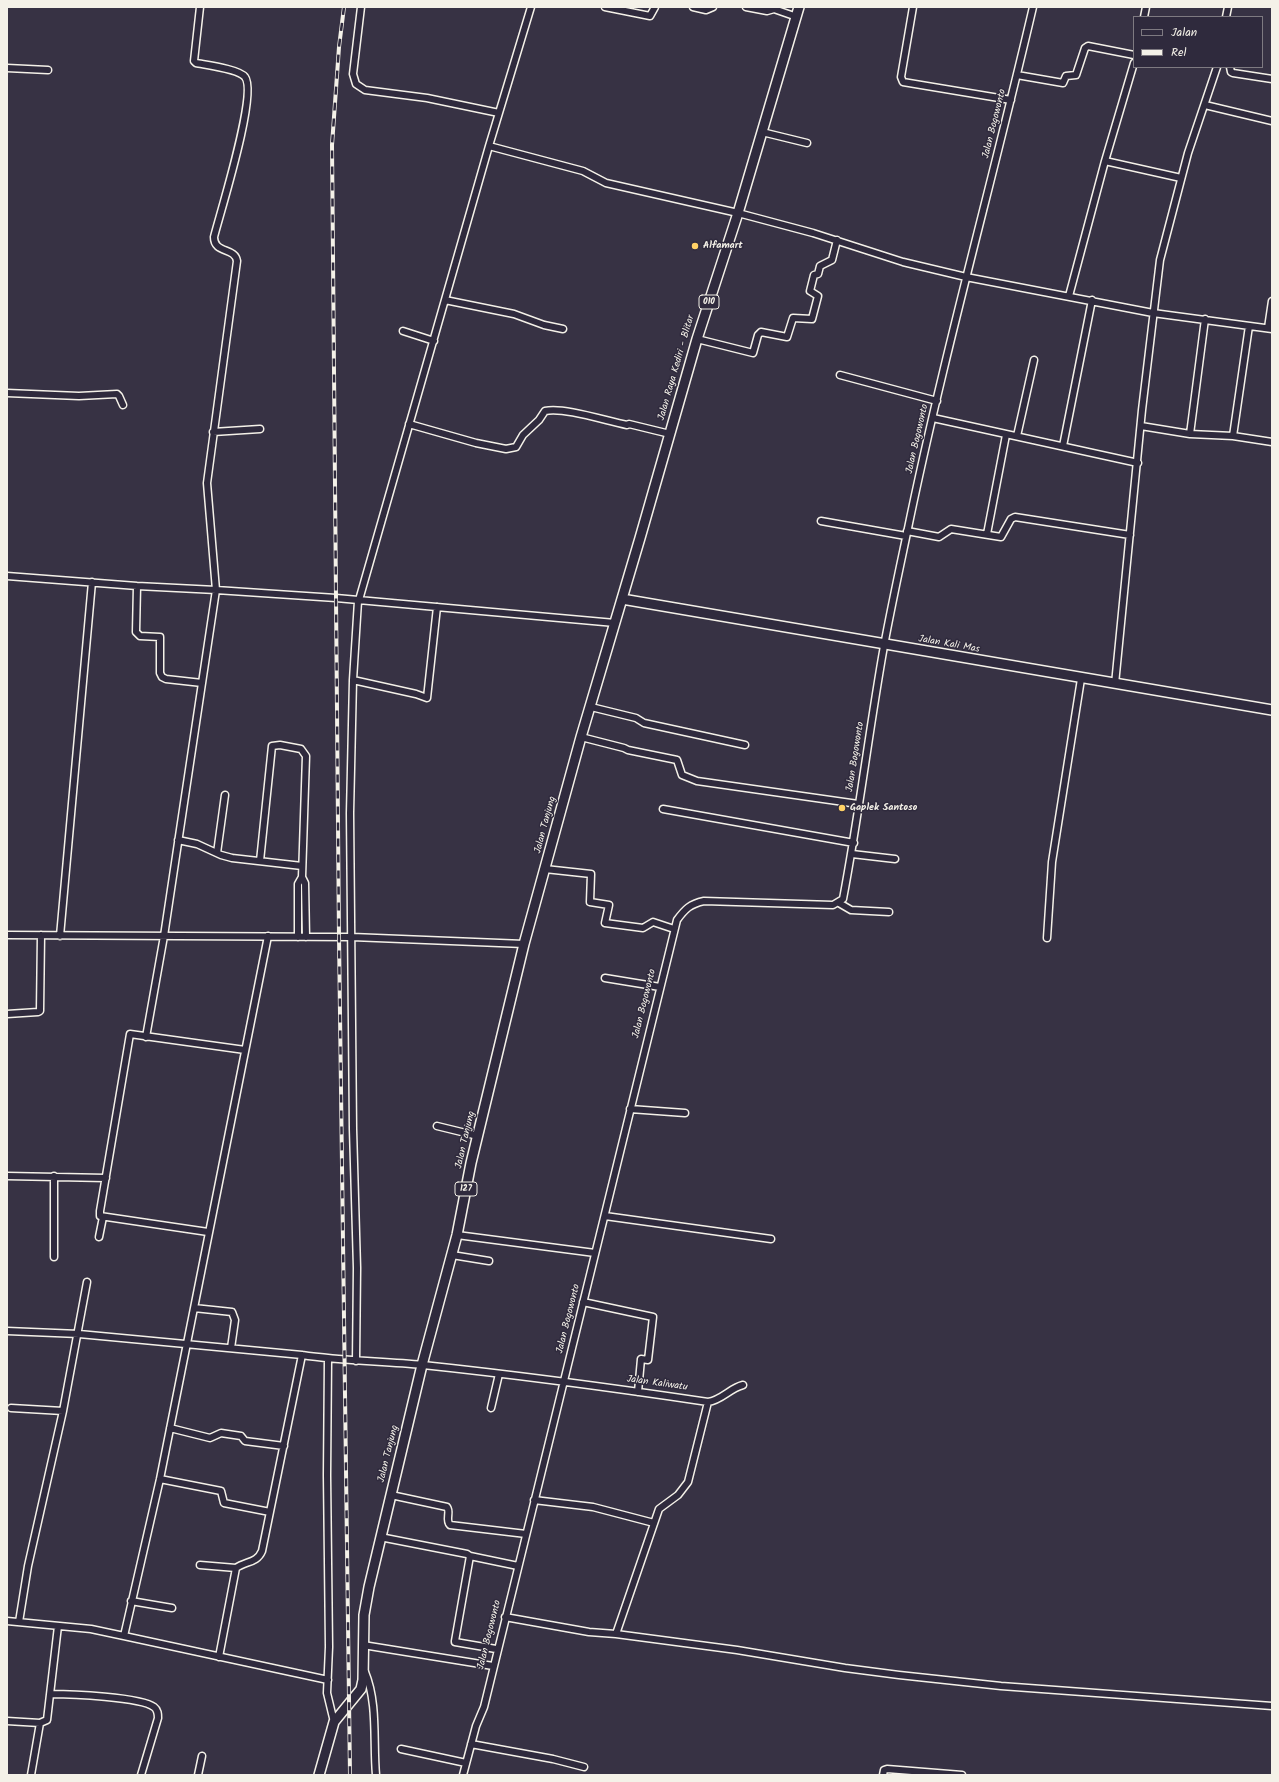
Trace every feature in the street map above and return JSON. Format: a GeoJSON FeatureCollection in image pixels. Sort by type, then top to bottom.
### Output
{"type":"FeatureCollection","features":[{"type":"Feature","properties":{"kind":"main road","name":"Jalan Raya Kediri - Blitar"},"geometry":{"type":"LineString","coordinates":[[622,599],[697,338],[738,213],[799,7]]}},
{"type":"Feature","properties":{"kind":"main road","name":"Jalan Tanjung"},"geometry":{"type":"LineString","coordinates":[[319,1775],[334,1722],[361,1689],[364,1671],[366,1604],[380,1537],[422,1365],[457,1235],[478,1136],[524,944],[581,737],[622,599]]}},
{"type":"Feature","properties":{"kind":"main road","name":"Jalan Kali Mas"},"geometry":{"type":"LineString","coordinates":[[622,599],[884,645],[1272,710]]}},
{"type":"Feature","properties":{"kind":"street"},"geometry":{"type":"LineString","coordinates":[[146,1037],[164,936],[216,590],[207,493],[213,432],[237,261],[233,254],[218,248],[214,241],[214,237],[238,149],[248,84],[246,77],[238,72],[196,63],[194,61],[200,7]]}},
{"type":"Feature","properties":{"kind":"street"},"geometry":{"type":"LineString","coordinates":[[361,7],[352,74],[353,80],[360,88],[372,92],[427,98],[499,113]]}},
{"type":"Feature","properties":{"kind":"street"},"geometry":{"type":"LineString","coordinates":[[356,1361],[357,1268],[353,1129],[350,813],[353,680],[358,601],[489,146],[531,7]]}},
{"type":"Feature","properties":{"kind":"street"},"geometry":{"type":"LineString","coordinates":[[605,7],[650,16],[655,7]]}},
{"type":"Feature","properties":{"kind":"street"},"geometry":{"type":"LineString","coordinates":[[693,7],[706,10],[713,7]]}},
{"type":"Feature","properties":{"kind":"street"},"geometry":{"type":"LineString","coordinates":[[746,7],[768,11],[774,9],[797,17]]}},
{"type":"Feature","properties":{"kind":"street"},"geometry":{"type":"LineString","coordinates":[[912,7],[901,77],[903,82],[1011,100]]}},
{"type":"Feature","properties":{"kind":"street","name":"Jalan Bogowonto"},"geometry":{"type":"LineString","coordinates":[[463,1775],[471,1744],[484,1707],[496,1649],[564,1382],[677,920],[685,908],[692,904],[704,901],[834,905],[840,903],[843,899],[854,842],[858,804],[884,645],[907,534],[966,276],[1033,7]]}},
{"type":"Feature","properties":{"kind":"street"},"geometry":{"type":"LineString","coordinates":[[1017,75],[1063,83],[1066,76],[1076,75],[1085,48],[1088,46],[1133,56]]}},
{"type":"Feature","properties":{"kind":"street"},"geometry":{"type":"LineString","coordinates":[[1069,296],[1104,161],[1133,67]]}},
{"type":"Feature","properties":{"kind":"street"},"geometry":{"type":"LineString","coordinates":[[7,68],[48,70]]}},
{"type":"Feature","properties":{"kind":"street"},"geometry":{"type":"LineString","coordinates":[[1115,684],[1141,426],[1160,260],[1188,153],[1217,68]]}},
{"type":"Feature","properties":{"kind":"street"},"geometry":{"type":"LineString","coordinates":[[1230,68],[1231,72],[1233,73],[1272,79]]}},
{"type":"Feature","properties":{"kind":"street"},"geometry":{"type":"LineString","coordinates":[[1205,105],[1272,121]]}},
{"type":"Feature","properties":{"kind":"street"},"geometry":{"type":"LineString","coordinates":[[762,132],[807,143]]}},
{"type":"Feature","properties":{"kind":"street"},"geometry":{"type":"LineString","coordinates":[[489,146],[577,169],[606,183],[738,213],[837,240],[903,262],[966,276],[1153,313],[1270,328],[1272,301]]}},
{"type":"Feature","properties":{"kind":"street"},"geometry":{"type":"LineString","coordinates":[[1104,161],[1181,178]]}},
{"type":"Feature","properties":{"kind":"street"},"geometry":{"type":"LineString","coordinates":[[697,338],[753,353],[758,336],[761,332],[787,337],[793,318],[812,319],[818,296],[810,292],[814,275],[818,274],[820,266],[832,260],[837,240]]}},
{"type":"Feature","properties":{"kind":"street"},"geometry":{"type":"LineString","coordinates":[[445,300],[514,314],[563,329]]}},
{"type":"Feature","properties":{"kind":"street"},"geometry":{"type":"LineString","coordinates":[[1063,446],[1092,300]]}},
{"type":"Feature","properties":{"kind":"street"},"geometry":{"type":"LineString","coordinates":[[1190,434],[1205,319]]}},
{"type":"Feature","properties":{"kind":"street"},"geometry":{"type":"LineString","coordinates":[[1233,436],[1249,326]]}},
{"type":"Feature","properties":{"kind":"street"},"geometry":{"type":"LineString","coordinates":[[403,331],[434,341]]}},
{"type":"Feature","properties":{"kind":"street"},"geometry":{"type":"LineString","coordinates":[[1017,436],[1034,360]]}},
{"type":"Feature","properties":{"kind":"street"},"geometry":{"type":"LineString","coordinates":[[840,375],[937,401]]}},
{"type":"Feature","properties":{"kind":"street"},"geometry":{"type":"LineString","coordinates":[[7,393],[79,396],[117,394],[123,405]]}},
{"type":"Feature","properties":{"kind":"street"},"geometry":{"type":"LineString","coordinates":[[409,424],[476,443],[506,448],[516,447],[523,435],[539,420],[545,411],[549,410],[627,426],[629,424],[670,434]]}},
{"type":"Feature","properties":{"kind":"street"},"geometry":{"type":"LineString","coordinates":[[933,418],[1138,463]]}},
{"type":"Feature","properties":{"kind":"street"},"geometry":{"type":"LineString","coordinates":[[1141,426],[1190,434],[1233,436],[1272,442]]}},
{"type":"Feature","properties":{"kind":"street"},"geometry":{"type":"LineString","coordinates":[[213,432],[260,429]]}},
{"type":"Feature","properties":{"kind":"street"},"geometry":{"type":"LineString","coordinates":[[986,534],[1006,435]]}},
{"type":"Feature","properties":{"kind":"street"},"geometry":{"type":"LineString","coordinates":[[821,521],[907,534],[939,537],[951,529],[1001,537],[1011,518],[1015,517],[1130,534]]}},
{"type":"Feature","properties":{"kind":"street"},"geometry":{"type":"LineString","coordinates":[[7,576],[137,586],[336,598],[615,623]]}},
{"type":"Feature","properties":{"kind":"street"},"geometry":{"type":"LineString","coordinates":[[60,936],[92,582]]}},
{"type":"Feature","properties":{"kind":"street"},"geometry":{"type":"LineString","coordinates":[[137,586],[136,632],[140,636],[160,638],[162,643],[160,673],[162,677],[166,679],[202,683]]}},
{"type":"Feature","properties":{"kind":"street"},"geometry":{"type":"LineString","coordinates":[[353,680],[416,694],[427,698],[437,607]]}},
{"type":"Feature","properties":{"kind":"street"},"geometry":{"type":"LineString","coordinates":[[1047,938],[1052,862],[1081,678]]}},
{"type":"Feature","properties":{"kind":"street"},"geometry":{"type":"LineString","coordinates":[[591,707],[636,718],[644,723],[745,745]]}},
{"type":"Feature","properties":{"kind":"street"},"geometry":{"type":"LineString","coordinates":[[581,737],[628,750],[677,760],[682,775],[696,781],[858,804]]}},
{"type":"Feature","properties":{"kind":"street"},"geometry":{"type":"LineString","coordinates":[[260,861],[272,746],[280,745],[301,749],[306,756],[302,877],[305,883],[306,937]]}},
{"type":"Feature","properties":{"kind":"street"},"geometry":{"type":"LineString","coordinates":[[217,853],[225,795]]}},
{"type":"Feature","properties":{"kind":"street"},"geometry":{"type":"LineString","coordinates":[[663,810],[854,842]]}},
{"type":"Feature","properties":{"kind":"street"},"geometry":{"type":"LineString","coordinates":[[178,840],[197,844],[232,858],[302,866]]}},
{"type":"Feature","properties":{"kind":"street"},"geometry":{"type":"LineString","coordinates":[[852,854],[895,859]]}},
{"type":"Feature","properties":{"kind":"street"},"geometry":{"type":"LineString","coordinates":[[545,869],[591,874],[590,902],[609,905],[606,923],[643,928],[653,922],[674,929]]}},
{"type":"Feature","properties":{"kind":"street"},"geometry":{"type":"LineString","coordinates":[[298,937],[298,884],[302,877]]}},
{"type":"Feature","properties":{"kind":"street"},"geometry":{"type":"LineString","coordinates":[[840,903],[851,910],[889,912]]}},
{"type":"Feature","properties":{"kind":"street"},"geometry":{"type":"LineString","coordinates":[[7,935],[352,937],[524,944]]}},
{"type":"Feature","properties":{"kind":"street"},"geometry":{"type":"LineString","coordinates":[[7,1014],[38,1012],[40,1010],[41,935]]}},
{"type":"Feature","properties":{"kind":"street"},"geometry":{"type":"LineString","coordinates":[[124,1636],[160,1479],[268,936]]}},
{"type":"Feature","properties":{"kind":"street"},"geometry":{"type":"LineString","coordinates":[[605,978],[660,987]]}},
{"type":"Feature","properties":{"kind":"street"},"geometry":{"type":"LineString","coordinates":[[208,1232],[100,1216],[130,1034],[245,1050]]}},
{"type":"Feature","properties":{"kind":"street"},"geometry":{"type":"LineString","coordinates":[[630,1109],[685,1113]]}},
{"type":"Feature","properties":{"kind":"street"},"geometry":{"type":"LineString","coordinates":[[437,1126],[478,1136]]}},
{"type":"Feature","properties":{"kind":"street"},"geometry":{"type":"LineString","coordinates":[[7,1176],[106,1178]]}},
{"type":"Feature","properties":{"kind":"street"},"geometry":{"type":"LineString","coordinates":[[54,1176],[54,1257]]}},
{"type":"Feature","properties":{"kind":"street"},"geometry":{"type":"LineString","coordinates":[[605,1216],[771,1239]]}},
{"type":"Feature","properties":{"kind":"street"},"geometry":{"type":"LineString","coordinates":[[99,1237],[103,1217]]}},
{"type":"Feature","properties":{"kind":"street"},"geometry":{"type":"LineString","coordinates":[[457,1235],[595,1253]]}},
{"type":"Feature","properties":{"kind":"street"},"geometry":{"type":"LineString","coordinates":[[452,1255],[489,1261]]}},
{"type":"Feature","properties":{"kind":"street"},"geometry":{"type":"LineString","coordinates":[[19,1622],[28,1566],[63,1411],[87,1282]]}},
{"type":"Feature","properties":{"kind":"street"},"geometry":{"type":"LineString","coordinates":[[583,1302],[653,1317],[648,1360],[641,1359],[638,1392]]}},
{"type":"Feature","properties":{"kind":"street"},"geometry":{"type":"LineString","coordinates":[[194,1308],[232,1312],[235,1320],[231,1348]]}},
{"type":"Feature","properties":{"kind":"street"},"geometry":{"type":"LineString","coordinates":[[7,1332],[78,1334],[302,1355],[328,1359],[422,1365],[564,1382]]}},
{"type":"Feature","properties":{"kind":"street"},"geometry":{"type":"LineString","coordinates":[[200,1565],[236,1568],[259,1557],[270,1512],[302,1355]]}},
{"type":"Feature","properties":{"kind":"street"},"geometry":{"type":"LineString","coordinates":[[328,1359],[327,1693],[334,1722]]}},
{"type":"Feature","properties":{"kind":"street"},"geometry":{"type":"LineString","coordinates":[[492,1408],[499,1374]]}},
{"type":"Feature","properties":{"kind":"street","name":"Jalan Kaliwatu"},"geometry":{"type":"LineString","coordinates":[[564,1382],[708,1402]]}},
{"type":"Feature","properties":{"kind":"street"},"geometry":{"type":"LineString","coordinates":[[616,1634],[659,1509],[678,1495],[688,1482],[708,1402],[719,1400],[732,1389],[743,1385]]}},
{"type":"Feature","properties":{"kind":"street"},"geometry":{"type":"LineString","coordinates":[[11,1408],[63,1411]]}},
{"type":"Feature","properties":{"kind":"street"},"geometry":{"type":"LineString","coordinates":[[170,1428],[210,1438],[222,1433],[241,1436],[245,1441],[284,1446]]}},
{"type":"Feature","properties":{"kind":"street"},"geometry":{"type":"LineString","coordinates":[[160,1479],[221,1491],[224,1503],[270,1512]]}},
{"type":"Feature","properties":{"kind":"street"},"geometry":{"type":"LineString","coordinates":[[391,1495],[447,1507],[449,1510],[448,1522],[450,1525],[526,1534]]}},
{"type":"Feature","properties":{"kind":"street"},"geometry":{"type":"LineString","coordinates":[[534,1500],[593,1507],[654,1523]]}},
{"type":"Feature","properties":{"kind":"street"},"geometry":{"type":"LineString","coordinates":[[380,1537],[468,1554],[470,1556],[518,1566]]}},
{"type":"Feature","properties":{"kind":"street"},"geometry":{"type":"LineString","coordinates":[[470,1556],[455,1642],[496,1649]]}},
{"type":"Feature","properties":{"kind":"street"},"geometry":{"type":"LineString","coordinates":[[219,1657],[236,1568]]}},
{"type":"Feature","properties":{"kind":"street"},"geometry":{"type":"LineString","coordinates":[[131,1601],[172,1608]]}},
{"type":"Feature","properties":{"kind":"street"},"geometry":{"type":"LineString","coordinates":[[505,1617],[589,1632],[616,1634],[737,1650],[845,1668],[993,1686],[1272,1706]]}},
{"type":"Feature","properties":{"kind":"street"},"geometry":{"type":"LineString","coordinates":[[7,1621],[91,1629],[328,1680]]}},
{"type":"Feature","properties":{"kind":"street"},"geometry":{"type":"LineString","coordinates":[[7,1721],[46,1722],[48,1718],[51,1694],[58,1626]]}},
{"type":"Feature","properties":{"kind":"street"},"geometry":{"type":"LineString","coordinates":[[364,1645],[493,1666]]}},
{"type":"Feature","properties":{"kind":"street"},"geometry":{"type":"LineString","coordinates":[[364,1671],[369,1682],[372,1698],[376,1775]]}},
{"type":"Feature","properties":{"kind":"street"},"geometry":{"type":"LineString","coordinates":[[51,1694],[112,1698],[143,1703],[154,1707],[158,1711],[158,1718],[141,1775]]}},
{"type":"Feature","properties":{"kind":"street"},"geometry":{"type":"LineString","coordinates":[[31,1775],[40,1723]]}},
{"type":"Feature","properties":{"kind":"street"},"geometry":{"type":"LineString","coordinates":[[471,1744],[553,1759],[584,1767]]}},
{"type":"Feature","properties":{"kind":"street"},"geometry":{"type":"LineString","coordinates":[[401,1749],[466,1763]]}},
{"type":"Feature","properties":{"kind":"street"},"geometry":{"type":"LineString","coordinates":[[198,1775],[202,1756]]}},
{"type":"Feature","properties":{"kind":"street"},"geometry":{"type":"LineString","coordinates":[[882,1775],[884,1770],[887,1769],[915,1773],[962,1775]]}},
{"type":"Feature","properties":{"kind":"railway"},"geometry":{"type":"LineString","coordinates":[[344,7],[339,47],[332,145],[339,937],[350,1775]]}},
{"type":"Feature","properties":{"kind":"place","name":"Alfamart"},"geometry":{"type":"Point","coordinates":[695,246]}},
{"type":"Feature","properties":{"kind":"place","name":"Gaplek Santoso"},"geometry":{"type":"Point","coordinates":[842,808]}}]}
